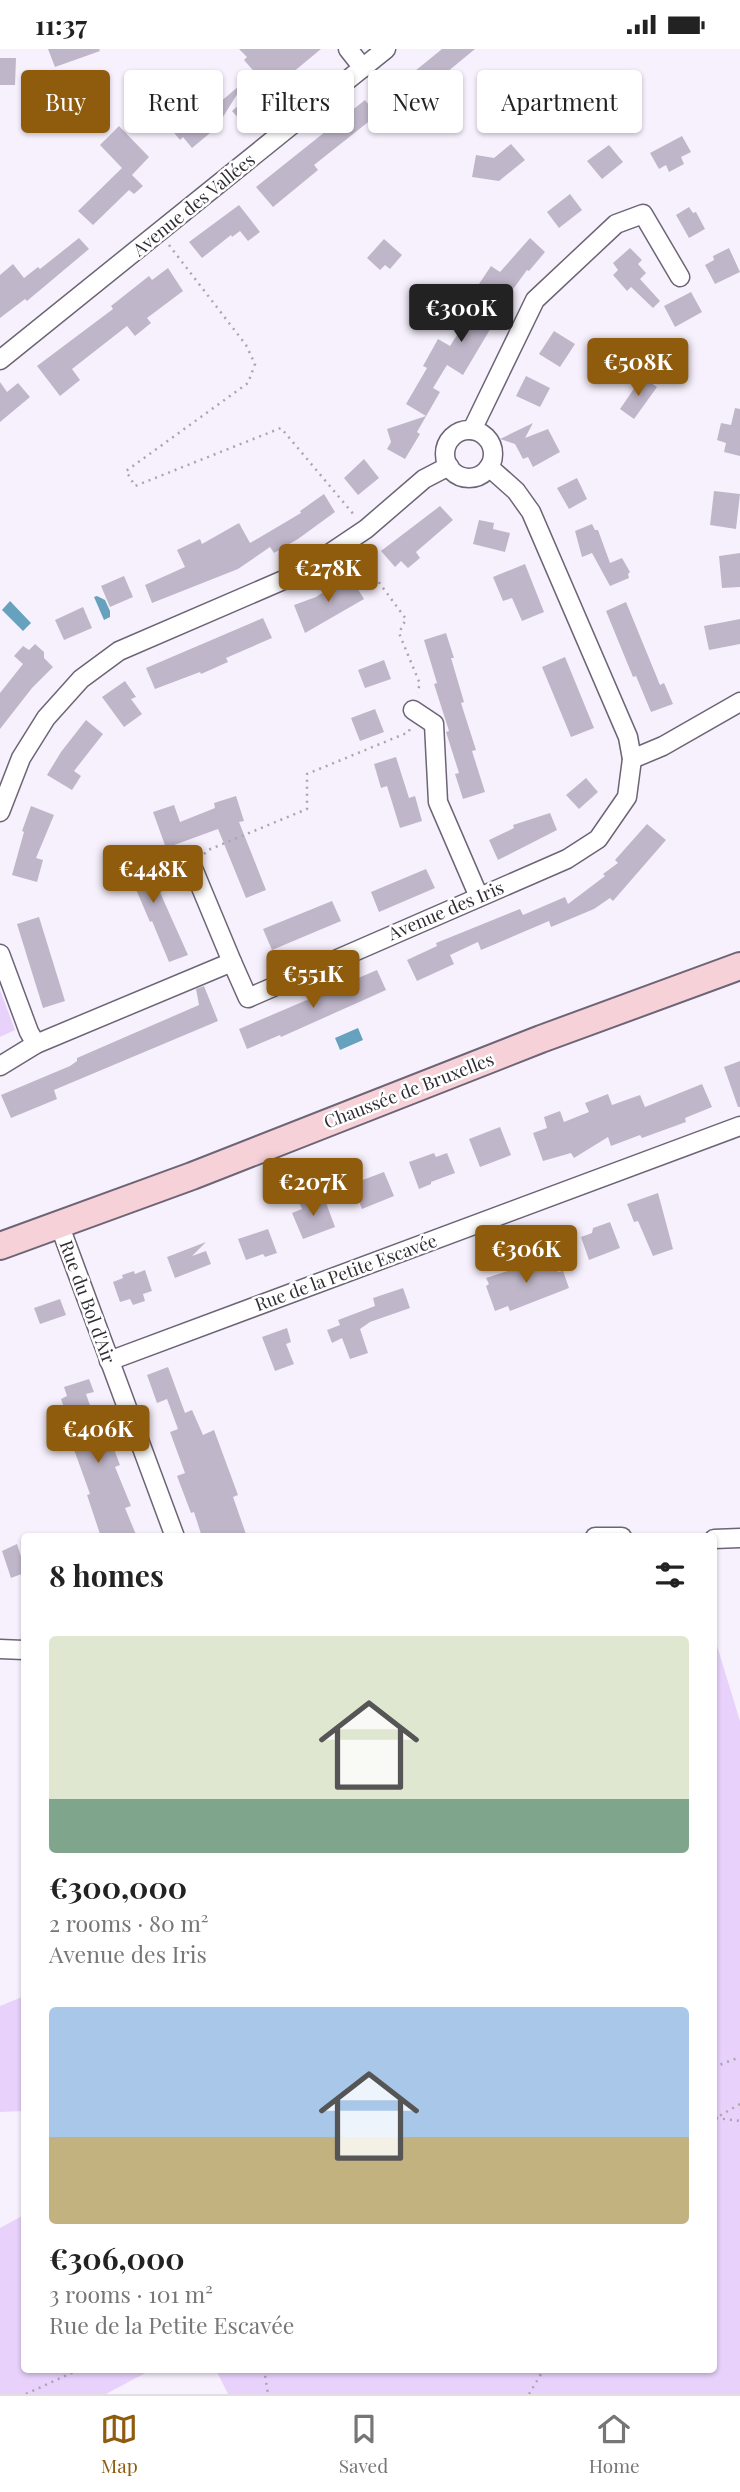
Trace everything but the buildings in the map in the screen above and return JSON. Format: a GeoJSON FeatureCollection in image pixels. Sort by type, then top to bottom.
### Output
{"type":"FeatureCollection","features":[{"type":"Feature","properties":{"kind":"main road","name":"Chaussée de Bruxelles"},"geometry":{"type":"LineString","coordinates":[[3,1240],[59,1224],[192,1176],[567,1029],[740,966]]}},
{"type":"Feature","properties":{"kind":"street"},"geometry":{"type":"LineString","coordinates":[[348,49],[363,68]]}},
{"type":"Feature","properties":{"kind":"street","name":"Avenue des Vallées"},"geometry":{"type":"LineString","coordinates":[[0,360],[386,49]]}},
{"type":"Feature","properties":{"kind":"street"},"geometry":{"type":"LineString","coordinates":[[472,430],[535,300],[616,224],[643,214],[680,277]]}},
{"type":"Feature","properties":{"kind":"street"},"geometry":{"type":"LineString","coordinates":[[472,430],[488,438],[492,446],[493,460],[483,474],[468,478],[460,476],[449,466],[446,456],[448,443],[455,435],[472,430]]}},
{"type":"Feature","properties":{"kind":"street"},"geometry":{"type":"LineString","coordinates":[[0,812],[21,758],[46,718],[81,679],[119,651],[302,572],[366,529],[424,479],[449,466]]}},
{"type":"Feature","properties":{"kind":"street","name":"Avenue des Iris"},"geometry":{"type":"LineString","coordinates":[[232,962],[248,997],[567,859],[598,839],[627,797],[632,759],[628,737],[602,674],[531,512],[516,491],[489,467]]}},
{"type":"Feature","properties":{"kind":"street"},"geometry":{"type":"LineString","coordinates":[[632,759],[663,746],[740,702]]}},
{"type":"Feature","properties":{"kind":"street"},"geometry":{"type":"LineString","coordinates":[[413,710],[434,724],[438,802],[479,897]]}},
{"type":"Feature","properties":{"kind":"street"},"geometry":{"type":"LineString","coordinates":[[0,1066],[36,1044],[232,962],[191,866]]}},
{"type":"Feature","properties":{"kind":"street"},"geometry":{"type":"LineString","coordinates":[[0,954],[36,1044]]}},
{"type":"Feature","properties":{"kind":"street","name":"Rue de la Petite Escavée"},"geometry":{"type":"LineString","coordinates":[[109,1361],[740,1126]]}},
{"type":"Feature","properties":{"kind":"street","name":"Rue du Bol d'Air"},"geometry":{"type":"LineString","coordinates":[[59,1224],[174,1533]]}},
{"type":"Feature","properties":{"kind":"street"},"geometry":{"type":"LineString","coordinates":[[717,1539],[740,1538]]}},
{"type":"Feature","properties":{"kind":"street"},"geometry":{"type":"LineString","coordinates":[[0,1649],[21,1650]]}},
{"type":"Feature","properties":{"kind":"path"},"geometry":{"type":"LineString","coordinates":[[159,232],[246,345],[255,365],[248,383],[126,471],[135,486],[281,428],[366,529]]}},
{"type":"Feature","properties":{"kind":"path"},"geometry":{"type":"LineString","coordinates":[[191,866],[208,850],[306,809],[307,774],[409,731],[420,684],[399,633],[406,619],[348,541]]}},
{"type":"Feature","properties":{"kind":"path"},"geometry":{"type":"LineString","coordinates":[[717,2066],[740,2057]]}},
{"type":"Feature","properties":{"kind":"path"},"geometry":{"type":"LineString","coordinates":[[717,2117],[740,2104]]}},
{"type":"Feature","properties":{"kind":"path"},"geometry":{"type":"LineString","coordinates":[[717,2118],[740,2121]]}},
{"type":"Feature","properties":{"kind":"path"},"geometry":{"type":"LineString","coordinates":[[26,2394],[71,2373]]}},
{"type":"Feature","properties":{"kind":"path"},"geometry":{"type":"LineString","coordinates":[[265,2373],[268,2394]]}},
{"type":"Feature","properties":{"kind":"path"},"geometry":{"type":"LineString","coordinates":[[530,2394],[542,2373]]}},
{"type":"Feature","properties":{"kind":"shaded area"},"geometry":{"type":"Polygon","coordinates":[[[0,990],[15,1030],[0,1037],[0,990]]]}},
{"type":"Feature","properties":{"kind":"shaded area"},"geometry":{"type":"Polygon","coordinates":[[[717,1646],[740,1721],[740,2394],[228,2394],[218,2373],[717,2373],[717,1646]]]}},
{"type":"Feature","properties":{"kind":"shaded area"},"geometry":{"type":"Polygon","coordinates":[[[21,1997],[21,2111],[0,2112],[0,2006],[21,1997]]]}},
{"type":"Feature","properties":{"kind":"shaded area"},"geometry":{"type":"Polygon","coordinates":[[[21,2217],[21,2373],[145,2373],[106,2394],[0,2394],[0,2228],[21,2217]]]}},
{"type":"Feature","properties":{"kind":"water"},"geometry":{"type":"Polygon","coordinates":[[[94,597],[105,600],[110,611],[110,617],[104,620],[94,597]]]}},
{"type":"Feature","properties":{"kind":"water"},"geometry":{"type":"Polygon","coordinates":[[[10,601],[31,623],[23,631],[2,610],[10,601]]]}},
{"type":"Feature","properties":{"kind":"water"},"geometry":{"type":"Polygon","coordinates":[[[358,1028],[363,1040],[340,1050],[335,1038],[358,1028]]]}}]}
